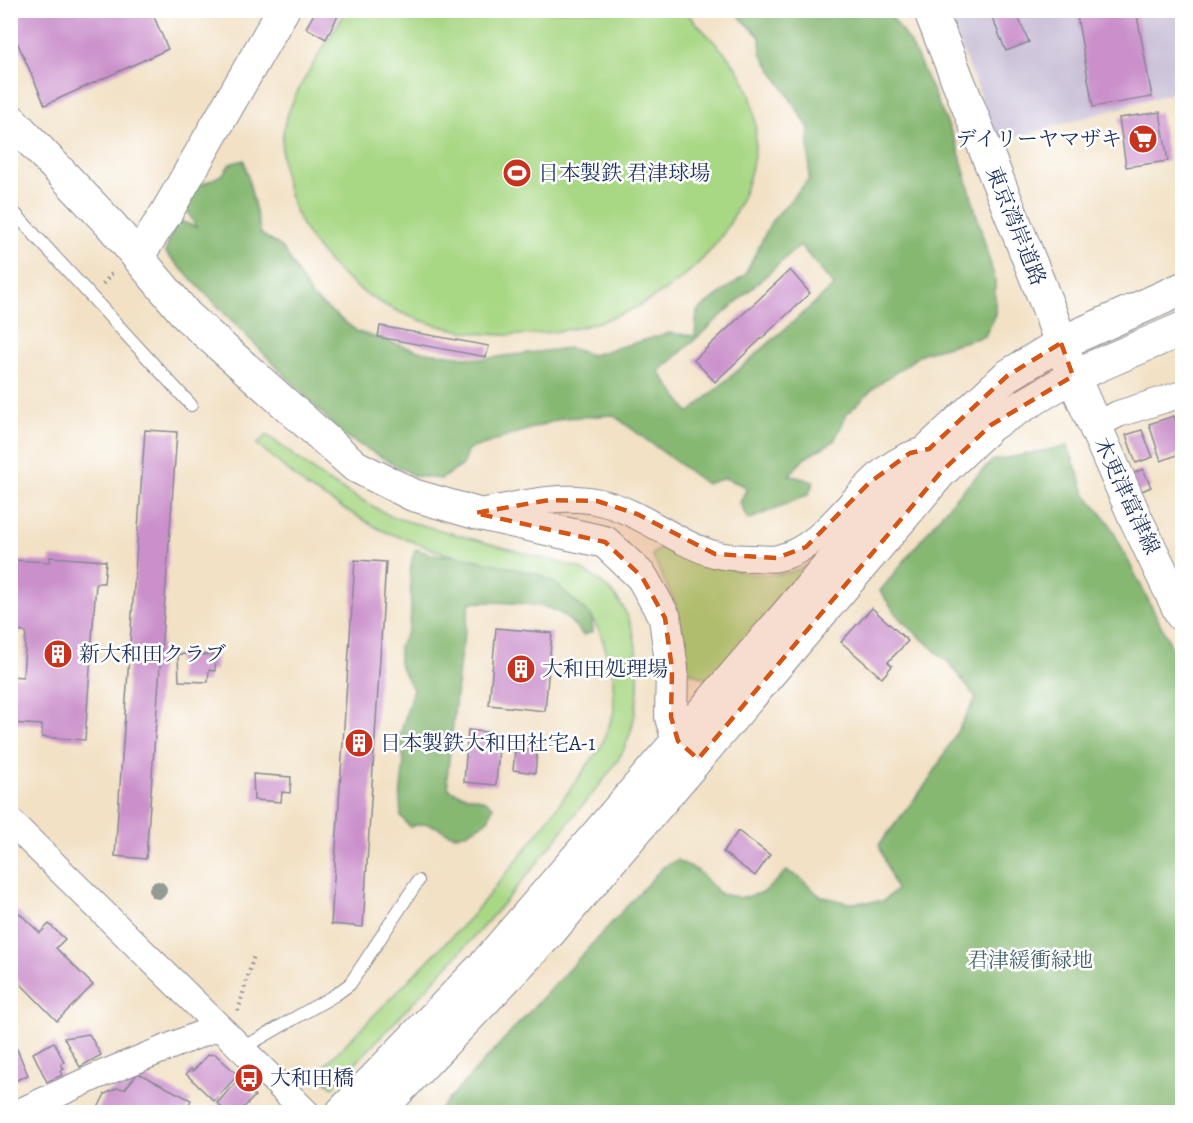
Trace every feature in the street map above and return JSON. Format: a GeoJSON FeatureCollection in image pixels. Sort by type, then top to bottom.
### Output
{"type":"FeatureCollection","features":[{"type":"Feature","properties":{"kind":"main road","name":"東京湾岸道路"},"geometry":{"type":"LineString","coordinates":[[930,10],[1072,376]]}},
{"type":"Feature","properties":{"kind":"main road"},"geometry":{"type":"LineString","coordinates":[[1061,343],[1182,289]]}},
{"type":"Feature","properties":{"kind":"main road"},"geometry":{"type":"LineString","coordinates":[[1072,376],[1182,329]]}},
{"type":"Feature","properties":{"kind":"main road","name":"木更津富津線"},"geometry":{"type":"LineString","coordinates":[[1072,376],[1182,615]]}},
{"type":"Feature","properties":{"kind":"street"},"geometry":{"type":"LineString","coordinates":[[129,260],[165,215],[283,10]]}},
{"type":"Feature","properties":{"kind":"street"},"geometry":{"type":"LineString","coordinates":[[12,125],[129,260],[187,316],[355,466],[413,495],[475,513],[606,542],[642,577],[665,618],[672,669],[671,717],[688,750]]}},
{"type":"Feature","properties":{"kind":"street"},"geometry":{"type":"LineString","coordinates":[[378,1113],[551,931],[688,750],[929,449],[1007,376],[1061,343]]}},
{"type":"Feature","properties":{"kind":"street"},"geometry":{"type":"LineString","coordinates":[[342,1113],[688,750],[941,472],[991,426],[1072,376]]}},
{"type":"Feature","properties":{"kind":"street"},"geometry":{"type":"LineString","coordinates":[[1095,426],[1118,414],[1182,394]]}},
{"type":"Feature","properties":{"kind":"street"},"geometry":{"type":"LineString","coordinates":[[475,513],[549,500],[597,501],[637,514],[676,538],[715,554],[777,558],[806,547],[869,483],[910,453],[929,449]]}},
{"type":"Feature","properties":{"kind":"street"},"geometry":{"type":"LineString","coordinates":[[10,821],[227,1022],[241,1049],[306,1113]]}},
{"type":"Feature","properties":{"kind":"street"},"geometry":{"type":"LineString","coordinates":[[19,1113],[97,1076],[227,1022]]}},
{"type":"Feature","properties":{"kind":"lane"},"geometry":{"type":"LineString","coordinates":[[10,208],[93,295],[191,405]]}},
{"type":"Feature","properties":{"kind":"lane"},"geometry":{"type":"LineString","coordinates":[[241,1049],[327,1000],[350,984],[418,881]]}},
{"type":"Feature","properties":{"kind":"path"},"geometry":{"type":"LineString","coordinates":[[93,295],[129,260]]}},
{"type":"Feature","properties":{"kind":"path"},"geometry":{"type":"LineString","coordinates":[[227,1022],[254,954]]}},
{"type":"Feature","properties":{"kind":"highlighted area"},"geometry":{"type":"Polygon","coordinates":[[[1061,343],[1073,376],[991,425],[941,472],[698,759],[678,741],[671,717],[672,669],[665,618],[642,577],[605,542],[475,513],[549,500],[597,501],[637,514],[715,554],[777,558],[806,547],[869,483],[910,453],[929,449],[1007,376],[1061,343]]]}},
{"type":"Feature","properties":{"kind":"shaded area"},"geometry":{"type":"Polygon","coordinates":[[[947,11],[1182,11],[1182,133],[1175,92],[999,142],[947,11]]]}},
{"type":"Feature","properties":{"kind":"green space","name":"日本製鉄 君津球場"},"geometry":{"type":"Polygon","coordinates":[[[346,11],[685,11],[739,72],[750,93],[755,117],[754,154],[749,178],[720,238],[675,283],[618,315],[554,332],[487,334],[422,321],[364,292],[317,248],[308,235],[293,207],[282,159],[284,128],[294,100],[346,11]]]}},
{"type":"Feature","properties":{"kind":"green space"},"geometry":{"type":"Polygon","coordinates":[[[734,11],[888,11],[913,48],[957,145],[995,280],[995,314],[985,336],[923,353],[874,388],[847,414],[834,441],[805,458],[789,475],[814,482],[808,495],[748,520],[740,503],[747,487],[725,478],[706,484],[613,415],[563,418],[467,450],[463,465],[441,479],[415,476],[344,436],[165,252],[177,220],[196,227],[187,210],[190,191],[223,174],[230,164],[244,160],[261,234],[283,248],[311,296],[358,332],[419,351],[481,359],[569,348],[592,355],[669,333],[695,336],[697,311],[745,275],[771,222],[809,179],[809,128],[761,53],[760,37],[734,11]],[[800,245],[659,372],[689,413],[834,286],[800,245]]]}},
{"type":"Feature","properties":{"kind":"green space"},"geometry":{"type":"Polygon","coordinates":[[[267,435],[326,480],[392,517],[579,568],[605,586],[618,600],[627,615],[637,652],[638,694],[635,714],[624,749],[613,767],[516,889],[333,1087],[316,1074],[470,918],[533,840],[601,747],[614,712],[613,673],[601,635],[592,617],[555,583],[537,574],[446,554],[381,530],[308,488],[257,444],[267,435]]]}},
{"type":"Feature","properties":{"kind":"green space","name":"君津緩衝緑地"},"geometry":{"type":"Polygon","coordinates":[[[1068,446],[1085,493],[1109,523],[1182,667],[1182,1112],[437,1112],[663,867],[677,860],[697,870],[720,894],[743,898],[764,892],[787,871],[800,878],[820,896],[849,903],[883,901],[896,890],[879,845],[930,779],[976,698],[950,664],[900,619],[880,591],[954,499],[992,461],[1068,446]]]}},
{"type":"Feature","properties":{"kind":"green space"},"geometry":{"type":"Polygon","coordinates":[[[666,542],[719,565],[755,574],[773,575],[791,572],[810,565],[710,681],[689,671],[675,603],[652,555],[666,542]]]}},
{"type":"Feature","properties":{"kind":"green space"},"geometry":{"type":"Polygon","coordinates":[[[416,549],[430,554],[465,557],[537,574],[555,583],[592,617],[593,632],[583,635],[562,615],[545,607],[513,603],[470,602],[460,659],[447,778],[449,789],[481,799],[493,806],[488,820],[463,834],[450,834],[428,824],[410,827],[401,816],[400,799],[404,761],[400,735],[413,689],[399,664],[399,645],[410,623],[410,572],[416,549]]]}},
{"type":"Feature","properties":{"kind":"building"},"geometry":{"type":"Polygon","coordinates":[[[10,10],[151,10],[168,49],[45,105],[10,26],[10,10]]]}},
{"type":"Feature","properties":{"kind":"building"},"geometry":{"type":"Polygon","coordinates":[[[316,10],[341,10],[326,39],[306,28],[316,10]]]}},
{"type":"Feature","properties":{"kind":"building"},"geometry":{"type":"Polygon","coordinates":[[[989,10],[1015,10],[1029,42],[1006,51],[989,10]]]}},
{"type":"Feature","properties":{"kind":"building"},"geometry":{"type":"Polygon","coordinates":[[[1076,10],[1136,10],[1152,97],[1093,107],[1076,10]]]}},
{"type":"Feature","properties":{"kind":"building","name":"デイリーヤマザキ"},"geometry":{"type":"Polygon","coordinates":[[[1160,112],[1168,161],[1126,167],[1119,118],[1160,112]]]}},
{"type":"Feature","properties":{"kind":"building"},"geometry":{"type":"Polygon","coordinates":[[[790,270],[810,293],[715,382],[694,360],[790,270]]]}},
{"type":"Feature","properties":{"kind":"building"},"geometry":{"type":"Polygon","coordinates":[[[380,326],[489,346],[486,357],[378,337],[380,326]]]}},
{"type":"Feature","properties":{"kind":"building"},"geometry":{"type":"Polygon","coordinates":[[[1174,416],[1182,441],[1182,453],[1161,461],[1149,424],[1174,416]]]}},
{"type":"Feature","properties":{"kind":"building"},"geometry":{"type":"Polygon","coordinates":[[[145,430],[177,432],[146,859],[115,856],[145,430]]]}},
{"type":"Feature","properties":{"kind":"building"},"geometry":{"type":"Polygon","coordinates":[[[1142,430],[1153,457],[1136,463],[1126,435],[1142,430]]]}},
{"type":"Feature","properties":{"kind":"building"},"geometry":{"type":"Polygon","coordinates":[[[1143,469],[1151,487],[1137,493],[1130,475],[1143,469]]]}},
{"type":"Feature","properties":{"kind":"building","name":"新大和田クラブ"},"geometry":{"type":"Polygon","coordinates":[[[50,557],[106,561],[104,583],[96,583],[85,740],[42,737],[42,725],[10,723],[10,676],[23,677],[26,632],[10,631],[10,560],[50,562],[50,557]]]}},
{"type":"Feature","properties":{"kind":"building","name":"日本製鉄大和田社宅A-1"},"geometry":{"type":"Polygon","coordinates":[[[355,560],[386,562],[363,927],[331,924],[355,560]]]}},
{"type":"Feature","properties":{"kind":"building"},"geometry":{"type":"Polygon","coordinates":[[[872,608],[908,641],[888,662],[892,666],[882,678],[841,642],[872,608]]]}},
{"type":"Feature","properties":{"kind":"building","name":"大和田処理場"},"geometry":{"type":"Polygon","coordinates":[[[496,628],[552,633],[545,711],[489,705],[496,628]]]}},
{"type":"Feature","properties":{"kind":"building"},"geometry":{"type":"Polygon","coordinates":[[[178,654],[216,655],[215,671],[209,670],[208,682],[179,681],[178,654]]]}},
{"type":"Feature","properties":{"kind":"building"},"geometry":{"type":"Polygon","coordinates":[[[468,730],[500,734],[496,785],[464,782],[468,730]]]}},
{"type":"Feature","properties":{"kind":"building"},"geometry":{"type":"Polygon","coordinates":[[[516,740],[538,742],[535,773],[513,770],[516,740]]]}},
{"type":"Feature","properties":{"kind":"building"},"geometry":{"type":"Polygon","coordinates":[[[253,774],[291,777],[290,793],[282,792],[281,802],[254,800],[253,774]]]}},
{"type":"Feature","properties":{"kind":"building"},"geometry":{"type":"Polygon","coordinates":[[[738,831],[770,855],[755,876],[723,852],[738,831]]]}},
{"type":"Feature","properties":{"kind":"building"},"geometry":{"type":"Polygon","coordinates":[[[16,910],[40,933],[49,924],[65,939],[56,948],[93,985],[57,1021],[10,973],[10,915],[16,910]]]}},
{"type":"Feature","properties":{"kind":"building"},"geometry":{"type":"Polygon","coordinates":[[[89,1034],[101,1055],[80,1067],[64,1038],[89,1034]]]}},
{"type":"Feature","properties":{"kind":"building"},"geometry":{"type":"Polygon","coordinates":[[[54,1042],[64,1062],[61,1064],[64,1069],[60,1071],[62,1075],[47,1082],[33,1053],[54,1042]]]}},
{"type":"Feature","properties":{"kind":"building"},"geometry":{"type":"Polygon","coordinates":[[[17,1049],[28,1075],[10,1083],[10,1052],[17,1049]]]}},
{"type":"Feature","properties":{"kind":"building"},"geometry":{"type":"Polygon","coordinates":[[[215,1054],[238,1075],[214,1101],[186,1074],[191,1069],[193,1071],[208,1055],[215,1054]]]}},
{"type":"Feature","properties":{"kind":"building"},"geometry":{"type":"Polygon","coordinates":[[[138,1073],[191,1100],[185,1112],[96,1112],[105,1094],[117,1088],[125,1089],[138,1073]]]}},
{"type":"Feature","properties":{"kind":"building"},"geometry":{"type":"Polygon","coordinates":[[[238,1080],[255,1096],[239,1112],[227,1112],[217,1103],[238,1080]]]}},
{"type":"Feature","properties":{"kind":"place","name":"デイリーヤマザキ"},"geometry":{"type":"Point","coordinates":[1143,139]}},
{"type":"Feature","properties":{"kind":"place","name":"日本製鉄 君津球場"},"geometry":{"type":"Point","coordinates":[517,173]}},
{"type":"Feature","properties":{"kind":"place","name":"新大和田クラブ"},"geometry":{"type":"Point","coordinates":[58,654]}},
{"type":"Feature","properties":{"kind":"place","name":"大和田処理場"},"geometry":{"type":"Point","coordinates":[521,669]}},
{"type":"Feature","properties":{"kind":"place","name":"日本製鉄大和田社宅A-1"},"geometry":{"type":"Point","coordinates":[359,743]}},
{"type":"Feature","properties":{"kind":"place","name":"大和田橋"},"geometry":{"type":"Point","coordinates":[249,1078]}}]}
